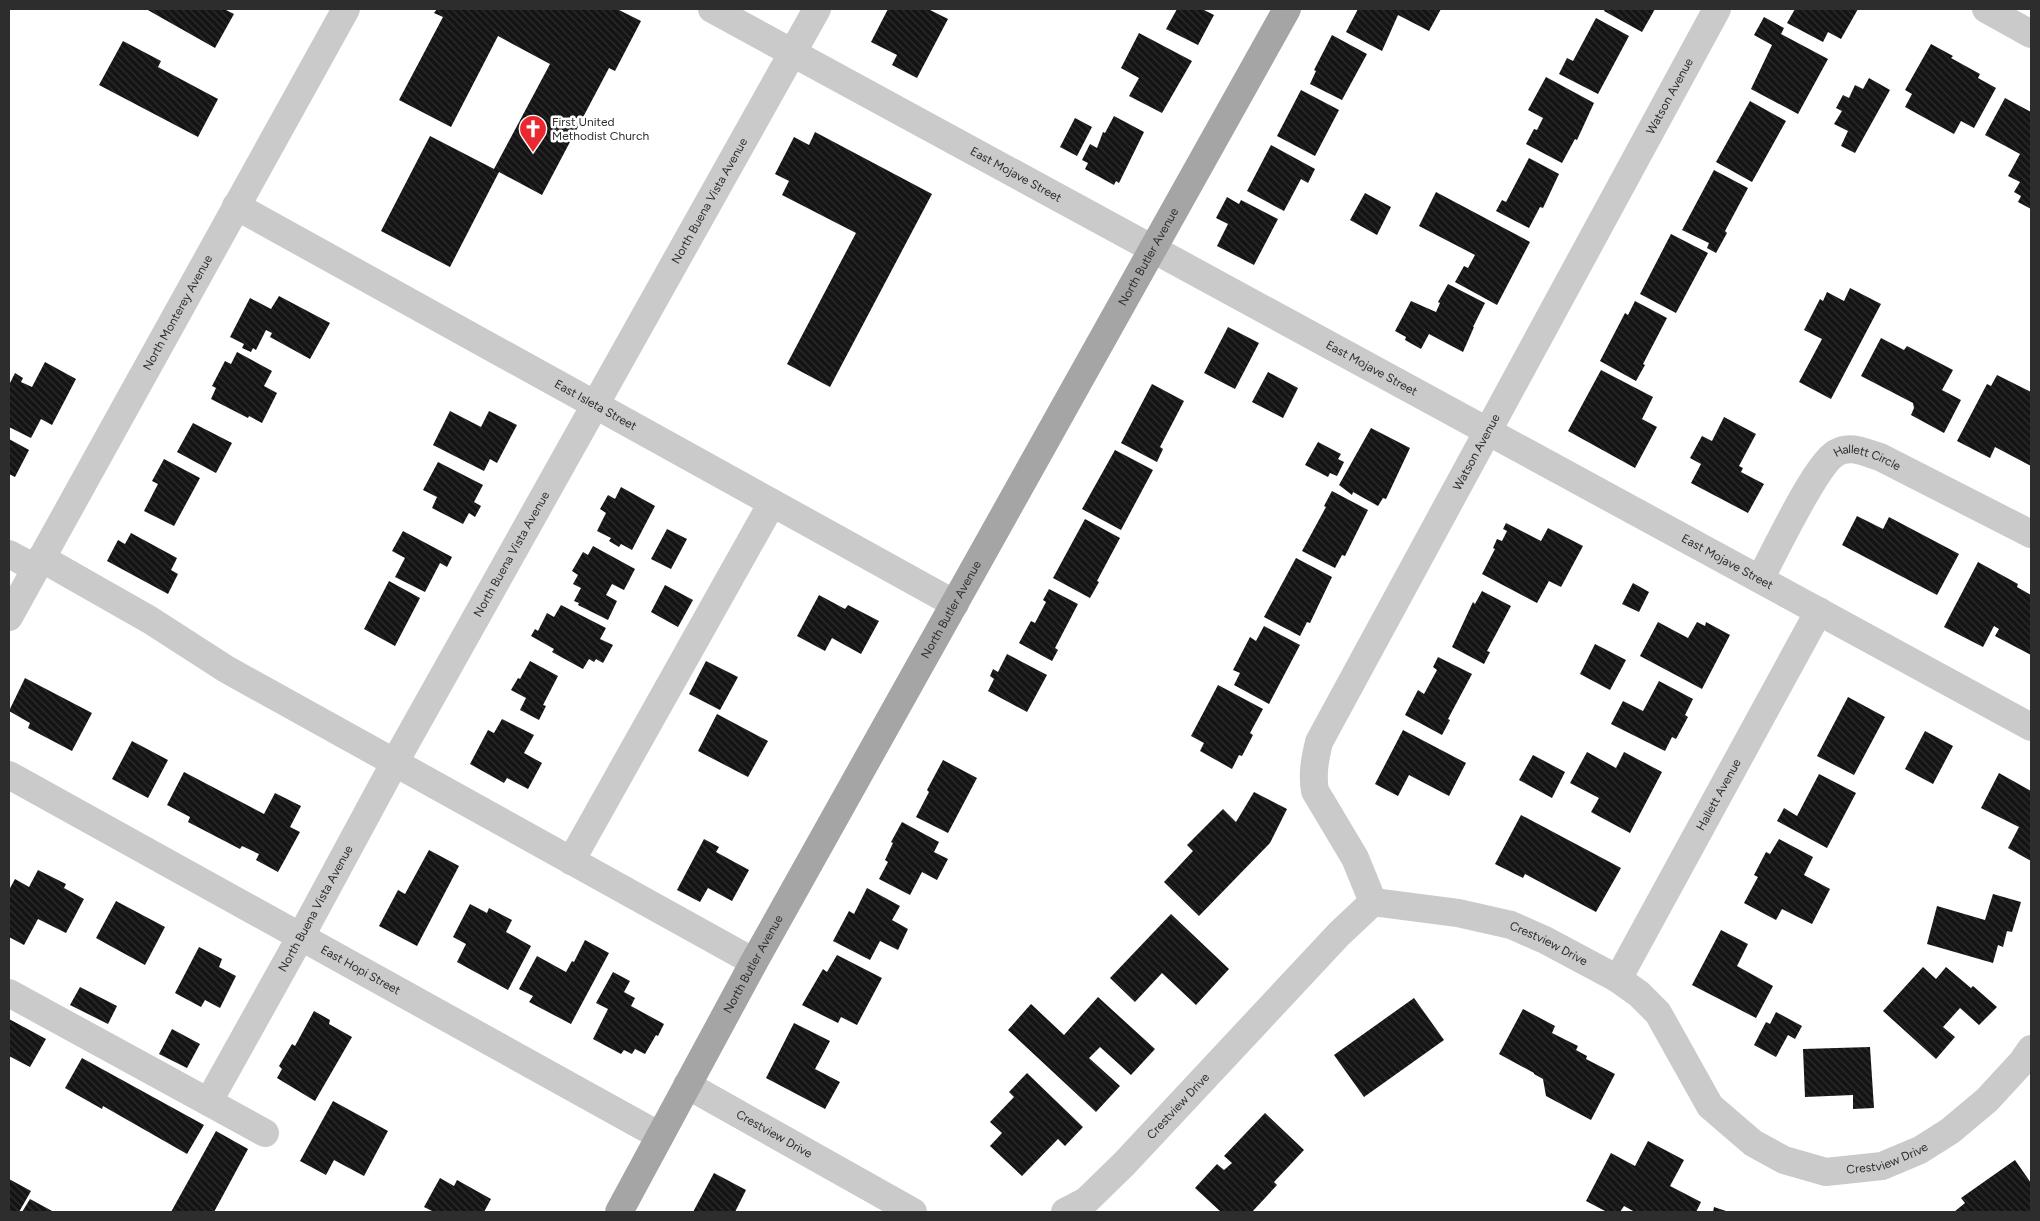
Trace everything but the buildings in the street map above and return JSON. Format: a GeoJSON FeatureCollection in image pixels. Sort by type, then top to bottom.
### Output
{"type":"FeatureCollection","features":[{"type":"Feature","properties":{"kind":"main road","name":"North Butler Avenue"},"geometry":{"type":"LineString","coordinates":[[619,1212],[754,962],[1287,9]]}},
{"type":"Feature","properties":{"kind":"street","name":"North Monterey Avenue"},"geometry":{"type":"LineString","coordinates":[[9,617],[346,9]]}},
{"type":"Feature","properties":{"kind":"street","name":"East Mojave Street"},"geometry":{"type":"LineString","coordinates":[[712,9],[2031,727]]}},
{"type":"Feature","properties":{"kind":"street","name":"North Buena Vista Avenue"},"geometry":{"type":"LineString","coordinates":[[208,1102],[395,762],[817,9]]}},
{"type":"Feature","properties":{"kind":"street","name":"Watson Avenue"},"geometry":{"type":"LineString","coordinates":[[1372,902],[1355,858],[1315,791],[1313,782],[1314,762],[1319,742],[1717,9]]}},
{"type":"Feature","properties":{"kind":"street"},"geometry":{"type":"LineString","coordinates":[[1986,9],[2031,34]]}},
{"type":"Feature","properties":{"kind":"street","name":"East Isleta Street"},"geometry":{"type":"LineString","coordinates":[[236,206],[955,604]]}},
{"type":"Feature","properties":{"kind":"street","name":"Hallett Circle"},"geometry":{"type":"LineString","coordinates":[[1760,579],[1820,469],[1836,452],[1855,448],[1880,457],[2031,534]]}},
{"type":"Feature","properties":{"kind":"street"},"geometry":{"type":"LineString","coordinates":[[571,860],[772,503]]}},
{"type":"Feature","properties":{"kind":"street"},"geometry":{"type":"LineString","coordinates":[[9,554],[38,563],[150,620],[226,669],[754,962]]}},
{"type":"Feature","properties":{"kind":"street","name":"Hallett Avenue"},"geometry":{"type":"LineString","coordinates":[[1618,978],[1819,611]]}},
{"type":"Feature","properties":{"kind":"street","name":"East Hopi Street"},"geometry":{"type":"LineString","coordinates":[[9,775],[660,1136]]}},
{"type":"Feature","properties":{"kind":"street","name":"Crestview Drive"},"geometry":{"type":"LineString","coordinates":[[1065,1212],[1086,1201],[1124,1164],[1339,934],[1372,902],[1458,913],[1512,926],[1545,940],[1618,978],[1639,994],[1658,1013],[1710,1106],[1753,1143],[1784,1160],[1826,1172],[1882,1166],[1920,1150],[1950,1131],[1987,1100],[2022,1062],[2031,1049]]}},
{"type":"Feature","properties":{"kind":"street"},"geometry":{"type":"LineString","coordinates":[[9,993],[265,1134]]}},
{"type":"Feature","properties":{"kind":"street","name":"Crestview Drive"},"geometry":{"type":"LineString","coordinates":[[687,1085],[913,1212]]}},
{"type":"Feature","properties":{"kind":"place","name":"First United Methodist Church"},"geometry":{"type":"Point","coordinates":[533,153]}}]}
